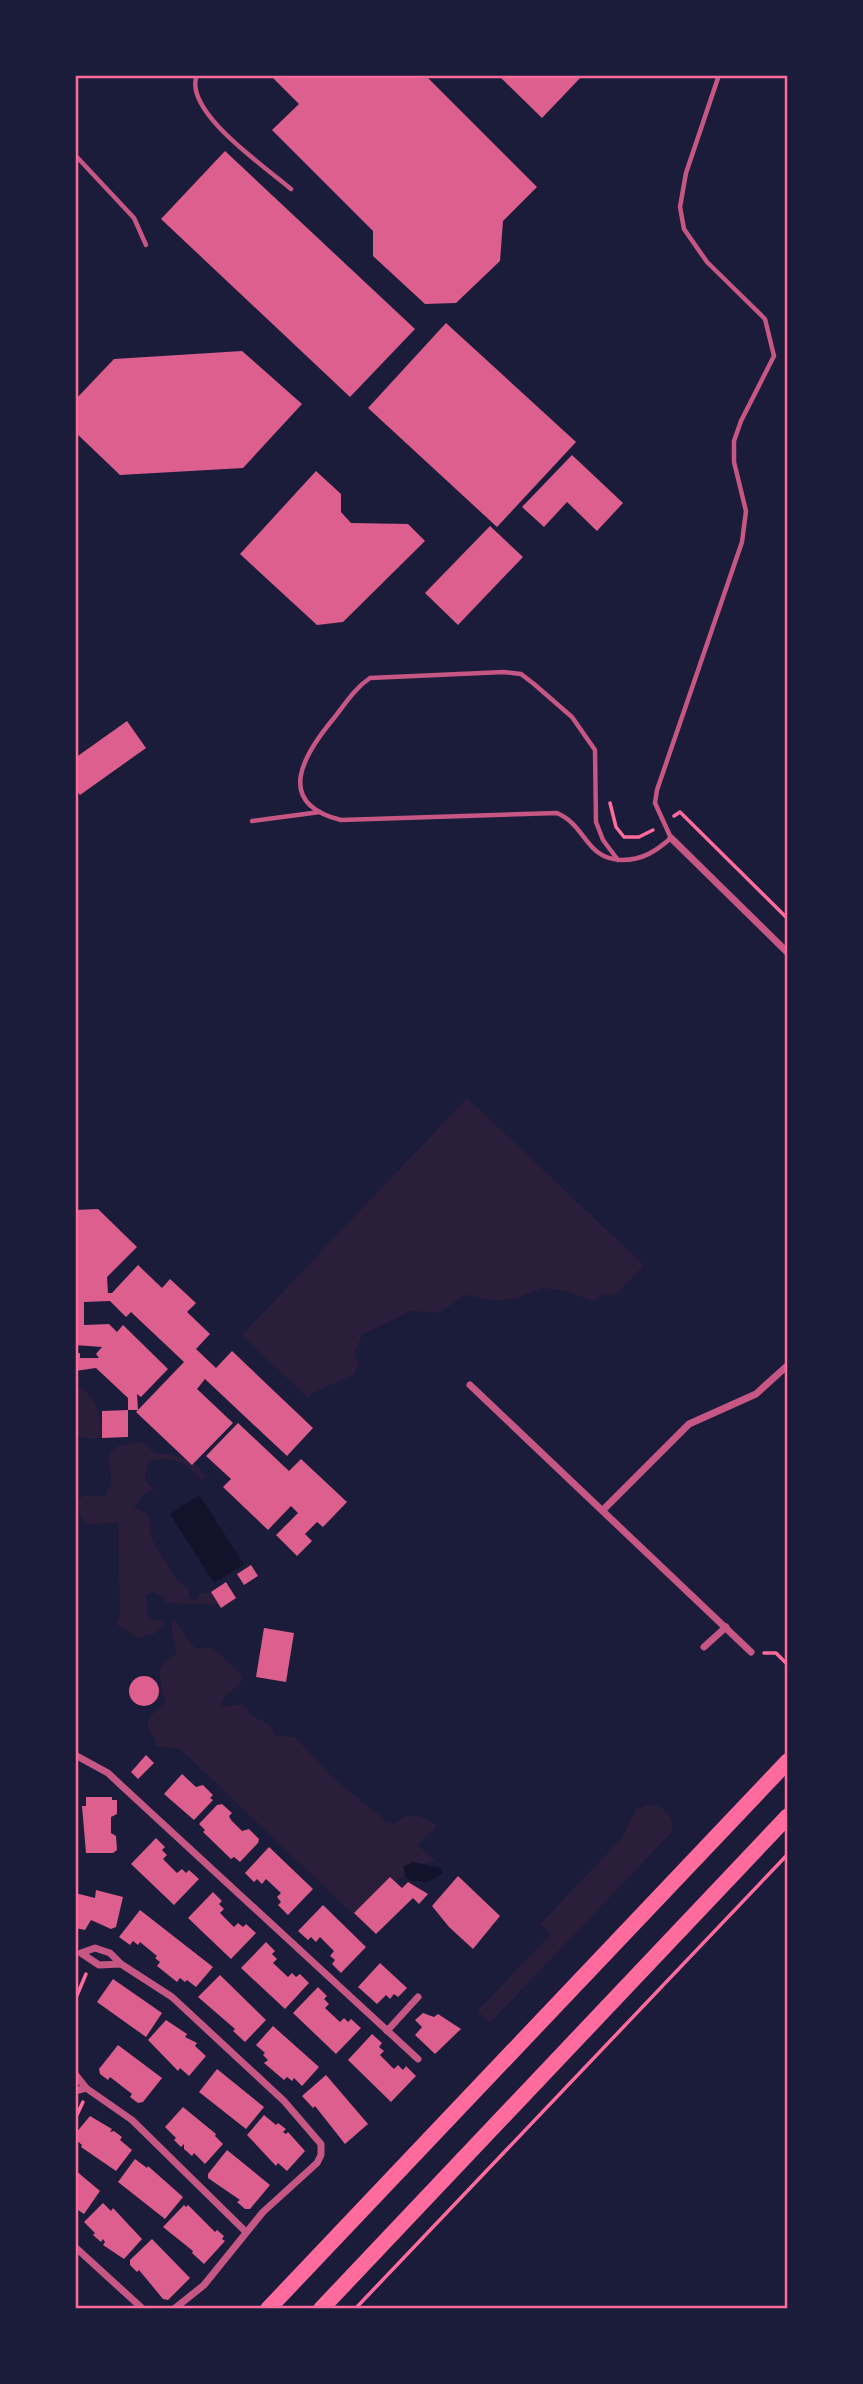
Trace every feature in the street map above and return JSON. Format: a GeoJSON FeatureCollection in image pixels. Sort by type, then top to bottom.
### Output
{"type":"FeatureCollection","features":[{"type":"Feature","properties":{"kind":"main road"},"geometry":{"type":"LineString","coordinates":[[268,2309],[788,1761]]}},
{"type":"Feature","properties":{"kind":"main road"},"geometry":{"type":"LineString","coordinates":[[321,2309],[788,1816]]}},
{"type":"Feature","properties":{"kind":"street"},"geometry":{"type":"LineString","coordinates":[[671,838],[788,953]]}},
{"type":"Feature","properties":{"kind":"street"},"geometry":{"type":"LineString","coordinates":[[603,1510],[689,1424],[756,1394],[788,1365]]}},
{"type":"Feature","properties":{"kind":"street"},"geometry":{"type":"LineString","coordinates":[[470,1385],[751,1652]]}},
{"type":"Feature","properties":{"kind":"street"},"geometry":{"type":"LineString","coordinates":[[705,1647],[726,1626]]}},
{"type":"Feature","properties":{"kind":"street"},"geometry":{"type":"LineString","coordinates":[[75,1755],[108,1773],[418,2059]]}},
{"type":"Feature","properties":{"kind":"street"},"geometry":{"type":"LineString","coordinates":[[81,1954],[103,1949],[172,1997],[319,2138],[322,2150],[317,2163],[246,2231],[217,2271],[174,2309]]}},
{"type":"Feature","properties":{"kind":"street"},"geometry":{"type":"LineString","coordinates":[[81,1954],[106,1967],[121,1964]]}},
{"type":"Feature","properties":{"kind":"street"},"geometry":{"type":"LineString","coordinates":[[387,2031],[418,1997]]}},
{"type":"Feature","properties":{"kind":"street"},"geometry":{"type":"LineString","coordinates":[[75,2074],[86,2088],[118,2108],[246,2231]]}},
{"type":"Feature","properties":{"kind":"street"},"geometry":{"type":"LineString","coordinates":[[75,2091],[86,2088]]}},
{"type":"Feature","properties":{"kind":"street"},"geometry":{"type":"LineString","coordinates":[[75,2247],[143,2309]]}},
{"type":"Feature","properties":{"kind":"lane"},"geometry":{"type":"LineString","coordinates":[[197,75],[195,81],[200,105],[221,130],[291,189]]}},
{"type":"Feature","properties":{"kind":"lane"},"geometry":{"type":"LineString","coordinates":[[618,860],[598,832],[595,750],[591,742],[572,717],[521,674],[497,672],[385,675],[364,682],[310,747],[299,777],[303,796],[320,812],[341,820],[557,813],[573,823],[600,856],[609,860],[618,860],[652,854],[671,838],[655,803],[657,790],[742,542],[746,511],[734,462],[734,442],[741,421],[774,356],[765,319],[708,262],[684,229],[680,207],[686,173],[719,75]]}},
{"type":"Feature","properties":{"kind":"lane"},"geometry":{"type":"LineString","coordinates":[[75,155],[134,218],[146,245]]}},
{"type":"Feature","properties":{"kind":"lane"},"geometry":{"type":"LineString","coordinates":[[252,821],[320,812]]}},
{"type":"Feature","properties":{"kind":"path"},"geometry":{"type":"LineString","coordinates":[[751,1652],[776,1653],[788,1665]]}},
{"type":"Feature","properties":{"kind":"path"},"geometry":{"type":"LineString","coordinates":[[355,2309],[788,1854]]}},
{"type":"Feature","properties":{"kind":"path"},"geometry":{"type":"LineString","coordinates":[[75,2000],[86,1975],[81,1954]]}},
{"type":"Feature","properties":{"kind":"shaded area"},"geometry":{"type":"Polygon","coordinates":[[[467,1098],[644,1265],[615,1296],[604,1294],[593,1301],[566,1291],[542,1288],[517,1298],[497,1301],[465,1295],[439,1313],[411,1311],[362,1335],[355,1352],[358,1366],[354,1374],[311,1394],[309,1399],[242,1335],[467,1098]]]}},
{"type":"Feature","properties":{"kind":"shaded area"},"geometry":{"type":"Polygon","coordinates":[[[75,1387],[87,1392],[96,1405],[102,1434],[96,1439],[83,1438],[75,1432],[75,1387]]]}},
{"type":"Feature","properties":{"kind":"shaded area"},"geometry":{"type":"Polygon","coordinates":[[[141,1441],[156,1454],[177,1456],[190,1461],[205,1476],[202,1481],[191,1469],[171,1460],[148,1463],[145,1480],[154,1490],[144,1494],[134,1507],[149,1515],[151,1538],[176,1579],[189,1589],[190,1598],[196,1601],[200,1594],[211,1592],[219,1605],[166,1603],[162,1596],[152,1592],[146,1595],[147,1616],[153,1620],[163,1620],[164,1625],[155,1633],[138,1638],[116,1624],[120,1615],[118,1523],[86,1524],[75,1506],[75,1500],[84,1496],[105,1496],[111,1483],[109,1455],[116,1447],[141,1441]]]}},
{"type":"Feature","properties":{"kind":"shaded area"},"geometry":{"type":"Polygon","coordinates":[[[199,1495],[244,1564],[214,1583],[170,1514],[199,1495]]]}},
{"type":"Feature","properties":{"kind":"shaded area"},"geometry":{"type":"Polygon","coordinates":[[[174,1619],[195,1648],[213,1648],[243,1676],[240,1684],[223,1698],[221,1707],[242,1704],[254,1717],[269,1724],[275,1735],[296,1738],[330,1775],[387,1822],[396,1823],[406,1817],[416,1816],[437,1826],[418,1845],[436,1862],[418,1864],[403,1872],[404,1876],[395,1881],[390,1877],[353,1914],[180,1749],[155,1746],[156,1741],[148,1728],[148,1719],[165,1703],[159,1671],[163,1663],[177,1653],[171,1627],[174,1619]]]}},
{"type":"Feature","properties":{"kind":"shaded area"},"geometry":{"type":"Polygon","coordinates":[[[649,1804],[660,1807],[667,1813],[672,1821],[672,1832],[490,2023],[477,2011],[551,1934],[540,1924],[622,1838],[636,1809],[649,1804]]]}},
{"type":"Feature","properties":{"kind":"shaded area"},"geometry":{"type":"Polygon","coordinates":[[[412,1862],[441,1868],[443,1873],[428,1882],[408,1880],[403,1867],[412,1862]]]}},
{"type":"Feature","properties":{"kind":"building"},"geometry":{"type":"Polygon","coordinates":[[[270,75],[425,75],[537,187],[503,221],[500,261],[456,303],[425,304],[373,256],[373,231],[272,130],[299,104],[270,75]]]}},
{"type":"Feature","properties":{"kind":"building"},"geometry":{"type":"Polygon","coordinates":[[[498,75],[583,75],[542,118],[498,75]]]}},
{"type":"Feature","properties":{"kind":"building"},"geometry":{"type":"Polygon","coordinates":[[[225,151],[415,329],[350,397],[161,219],[225,151]]]}},
{"type":"Feature","properties":{"kind":"building"},"geometry":{"type":"Polygon","coordinates":[[[446,323],[576,442],[497,527],[368,408],[446,323]]]}},
{"type":"Feature","properties":{"kind":"building"},"geometry":{"type":"Polygon","coordinates":[[[242,351],[302,404],[243,468],[120,475],[75,432],[75,400],[114,359],[242,351]]]}},
{"type":"Feature","properties":{"kind":"building"},"geometry":{"type":"Polygon","coordinates":[[[572,455],[623,503],[597,531],[567,502],[544,527],[522,507],[572,455]]]}},
{"type":"Feature","properties":{"kind":"building"},"geometry":{"type":"Polygon","coordinates":[[[316,471],[341,494],[341,512],[351,523],[408,524],[425,541],[343,622],[317,625],[240,554],[316,471]]]}},
{"type":"Feature","properties":{"kind":"building"},"geometry":{"type":"Polygon","coordinates":[[[490,526],[523,557],[458,625],[425,593],[490,526]]]}},
{"type":"Feature","properties":{"kind":"building"},"geometry":{"type":"Polygon","coordinates":[[[127,721],[146,748],[80,795],[75,789],[75,758],[127,721]]]}},
{"type":"Feature","properties":{"kind":"building"},"geometry":{"type":"Polygon","coordinates":[[[98,1209],[137,1247],[107,1277],[108,1293],[112,1293],[138,1265],[162,1288],[170,1279],[196,1303],[187,1312],[210,1334],[196,1349],[216,1368],[232,1351],[313,1428],[287,1456],[205,1379],[197,1389],[233,1423],[192,1465],[136,1412],[138,1410],[128,1410],[128,1398],[96,1368],[75,1371],[75,1354],[80,1353],[80,1358],[99,1358],[96,1354],[102,1347],[75,1345],[75,1210],[98,1209]],[[110,1301],[84,1302],[84,1325],[109,1324],[117,1332],[123,1325],[168,1369],[141,1397],[137,1394],[138,1410],[184,1362],[131,1312],[126,1317],[110,1301]]]}},
{"type":"Feature","properties":{"kind":"building"},"geometry":{"type":"Polygon","coordinates":[[[128,1410],[128,1437],[102,1438],[102,1411],[128,1410]]]}},
{"type":"Feature","properties":{"kind":"building"},"geometry":{"type":"Polygon","coordinates":[[[238,1423],[289,1471],[301,1459],[347,1502],[323,1527],[317,1522],[305,1534],[312,1541],[297,1556],[276,1535],[298,1513],[291,1506],[268,1530],[223,1487],[231,1479],[206,1456],[238,1423]]]}},
{"type":"Feature","properties":{"kind":"building"},"geometry":{"type":"Polygon","coordinates":[[[251,1565],[258,1576],[244,1585],[237,1574],[251,1565]]]}},
{"type":"Feature","properties":{"kind":"building"},"geometry":{"type":"Polygon","coordinates":[[[226,1582],[236,1598],[221,1608],[211,1592],[226,1582]]]}},
{"type":"Feature","properties":{"kind":"building"},"geometry":{"type":"Polygon","coordinates":[[[264,1628],[294,1633],[286,1682],[256,1677],[264,1628]]]}},
{"type":"Feature","properties":{"kind":"building"},"geometry":{"type":"Polygon","coordinates":[[[144,1676],[155,1680],[159,1691],[155,1702],[144,1706],[133,1702],[129,1691],[133,1680],[144,1676]]]}},
{"type":"Feature","properties":{"kind":"building"},"geometry":{"type":"Polygon","coordinates":[[[146,1755],[154,1763],[138,1779],[131,1772],[146,1755]]]}},
{"type":"Feature","properties":{"kind":"building"},"geometry":{"type":"Polygon","coordinates":[[[182,1774],[196,1787],[203,1785],[213,1795],[210,1798],[213,1800],[194,1820],[164,1794],[182,1774]]]}},
{"type":"Feature","properties":{"kind":"building"},"geometry":{"type":"Polygon","coordinates":[[[86,1797],[112,1797],[112,1800],[117,1800],[117,1814],[111,1817],[111,1833],[116,1836],[117,1850],[113,1853],[86,1853],[82,1806],[86,1806],[86,1797]]]}},
{"type":"Feature","properties":{"kind":"building"},"geometry":{"type":"Polygon","coordinates":[[[222,1804],[232,1813],[229,1816],[231,1820],[242,1831],[249,1829],[259,1839],[240,1862],[234,1857],[231,1859],[203,1832],[205,1830],[199,1824],[217,1805],[222,1804]]]}},
{"type":"Feature","properties":{"kind":"building"},"geometry":{"type":"Polygon","coordinates":[[[156,1838],[165,1847],[162,1850],[167,1855],[163,1859],[177,1873],[182,1869],[186,1873],[189,1870],[199,1879],[174,1905],[131,1864],[156,1838]]]}},
{"type":"Feature","properties":{"kind":"building"},"geometry":{"type":"Polygon","coordinates":[[[269,1847],[313,1889],[288,1915],[278,1905],[281,1902],[277,1897],[281,1893],[266,1879],[262,1884],[257,1879],[254,1882],[245,1873],[269,1847]]]}},
{"type":"Feature","properties":{"kind":"building"},"geometry":{"type":"Polygon","coordinates":[[[458,1876],[500,1916],[473,1949],[449,1927],[432,1906],[458,1876]]]}},
{"type":"Feature","properties":{"kind":"building"},"geometry":{"type":"Polygon","coordinates":[[[390,1877],[402,1888],[408,1882],[428,1894],[419,1904],[413,1898],[376,1934],[354,1913],[390,1877]]]}},
{"type":"Feature","properties":{"kind":"building"},"geometry":{"type":"Polygon","coordinates":[[[96,1890],[123,1897],[116,1927],[111,1929],[91,1920],[85,1930],[75,1928],[75,1893],[95,1898],[96,1890]]]}},
{"type":"Feature","properties":{"kind":"building"},"geometry":{"type":"Polygon","coordinates":[[[213,1892],[222,1901],[219,1904],[224,1909],[220,1913],[234,1927],[238,1923],[243,1927],[246,1924],[256,1933],[231,1959],[188,1918],[213,1892]]]}},
{"type":"Feature","properties":{"kind":"building"},"geometry":{"type":"Polygon","coordinates":[[[323,1905],[366,1947],[341,1973],[332,1964],[335,1960],[330,1956],[334,1951],[320,1937],[316,1942],[311,1937],[308,1940],[298,1931],[323,1905]]]}},
{"type":"Feature","properties":{"kind":"building"},"geometry":{"type":"Polygon","coordinates":[[[140,1910],[213,1967],[196,1987],[180,1978],[177,1982],[157,1966],[160,1962],[155,1958],[157,1956],[140,1942],[138,1945],[133,1941],[130,1945],[119,1937],[140,1910]]]}},
{"type":"Feature","properties":{"kind":"building"},"geometry":{"type":"Polygon","coordinates":[[[266,1942],[275,1951],[272,1954],[277,1959],[273,1963],[288,1977],[292,1973],[296,1977],[300,1974],[309,1983],[285,2009],[241,1968],[266,1942]]]}},
{"type":"Feature","properties":{"kind":"building"},"geometry":{"type":"Polygon","coordinates":[[[380,1963],[407,1988],[398,1997],[394,1994],[390,1999],[386,1995],[377,2004],[358,1987],[380,1963]]]}},
{"type":"Feature","properties":{"kind":"building"},"geometry":{"type":"Polygon","coordinates":[[[220,1975],[266,2020],[245,2042],[233,2031],[235,2029],[198,1997],[220,1975]]]}},
{"type":"Feature","properties":{"kind":"building"},"geometry":{"type":"Polygon","coordinates":[[[113,1979],[162,2013],[146,2037],[97,2002],[113,1979]]]}},
{"type":"Feature","properties":{"kind":"building"},"geometry":{"type":"Polygon","coordinates":[[[318,1987],[327,1996],[324,1999],[329,2004],[325,2008],[340,2022],[344,2018],[348,2022],[351,2019],[361,2028],[336,2054],[293,2013],[318,1987]]]}},
{"type":"Feature","properties":{"kind":"building"},"geometry":{"type":"Polygon","coordinates":[[[423,2013],[434,2017],[438,2014],[461,2029],[435,2054],[415,2035],[422,2027],[415,2020],[423,2013]]]}},
{"type":"Feature","properties":{"kind":"building"},"geometry":{"type":"Polygon","coordinates":[[[166,2020],[187,2034],[185,2037],[197,2043],[195,2046],[206,2056],[189,2076],[180,2068],[178,2071],[148,2040],[166,2020]]]}},
{"type":"Feature","properties":{"kind":"building"},"geometry":{"type":"Polygon","coordinates":[[[273,2026],[319,2067],[302,2086],[294,2078],[292,2081],[287,2077],[284,2080],[264,2063],[268,2060],[263,2055],[265,2053],[256,2045],[273,2026]]]}},
{"type":"Feature","properties":{"kind":"building"},"geometry":{"type":"Polygon","coordinates":[[[372,2034],[382,2043],[379,2047],[384,2051],[380,2055],[394,2069],[398,2065],[403,2070],[406,2066],[416,2076],[391,2102],[348,2060],[372,2034]]]}},
{"type":"Feature","properties":{"kind":"building"},"geometry":{"type":"Polygon","coordinates":[[[118,2045],[162,2078],[143,2102],[138,2103],[130,2097],[132,2094],[110,2077],[108,2080],[100,2074],[99,2069],[118,2045]]]}},
{"type":"Feature","properties":{"kind":"building"},"geometry":{"type":"Polygon","coordinates":[[[217,2069],[264,2107],[246,2129],[199,2092],[217,2069]]]}},
{"type":"Feature","properties":{"kind":"building"},"geometry":{"type":"Polygon","coordinates":[[[326,2075],[368,2124],[345,2144],[315,2106],[313,2108],[302,2096],[326,2075]]]}},
{"type":"Feature","properties":{"kind":"building"},"geometry":{"type":"Polygon","coordinates":[[[183,2107],[216,2134],[223,2144],[205,2164],[194,2153],[192,2156],[184,2149],[184,2144],[181,2147],[165,2127],[183,2107]]]}},
{"type":"Feature","properties":{"kind":"building"},"geometry":{"type":"Polygon","coordinates":[[[264,2115],[286,2129],[283,2132],[288,2132],[305,2151],[287,2171],[278,2163],[276,2166],[247,2135],[264,2115]]]}},
{"type":"Feature","properties":{"kind":"building"},"geometry":{"type":"Polygon","coordinates":[[[90,2116],[112,2129],[110,2132],[114,2131],[122,2137],[120,2140],[132,2150],[116,2171],[81,2147],[75,2139],[75,2134],[90,2116]]]}},
{"type":"Feature","properties":{"kind":"building"},"geometry":{"type":"Polygon","coordinates":[[[227,2150],[270,2185],[250,2209],[245,2209],[237,2202],[240,2200],[208,2178],[208,2174],[227,2150]]]}},
{"type":"Feature","properties":{"kind":"building"},"geometry":{"type":"Polygon","coordinates":[[[135,2159],[147,2168],[148,2166],[183,2197],[165,2219],[118,2182],[135,2159]]]}},
{"type":"Feature","properties":{"kind":"building"},"geometry":{"type":"Polygon","coordinates":[[[75,2170],[100,2191],[84,2214],[75,2208],[75,2170]]]}},
{"type":"Feature","properties":{"kind":"building"},"geometry":{"type":"Polygon","coordinates":[[[103,2203],[111,2211],[113,2208],[142,2239],[124,2259],[103,2245],[103,2239],[101,2242],[93,2235],[95,2233],[84,2222],[103,2203]]]}},
{"type":"Feature","properties":{"kind":"building"},"geometry":{"type":"Polygon","coordinates":[[[184,2205],[188,2205],[215,2232],[217,2230],[224,2236],[222,2239],[225,2241],[204,2264],[193,2251],[163,2227],[184,2205]]]}},
{"type":"Feature","properties":{"kind":"building"},"geometry":{"type":"Polygon","coordinates":[[[152,2239],[190,2278],[168,2300],[163,2299],[139,2270],[137,2272],[130,2265],[130,2260],[152,2239]]]}}]}
